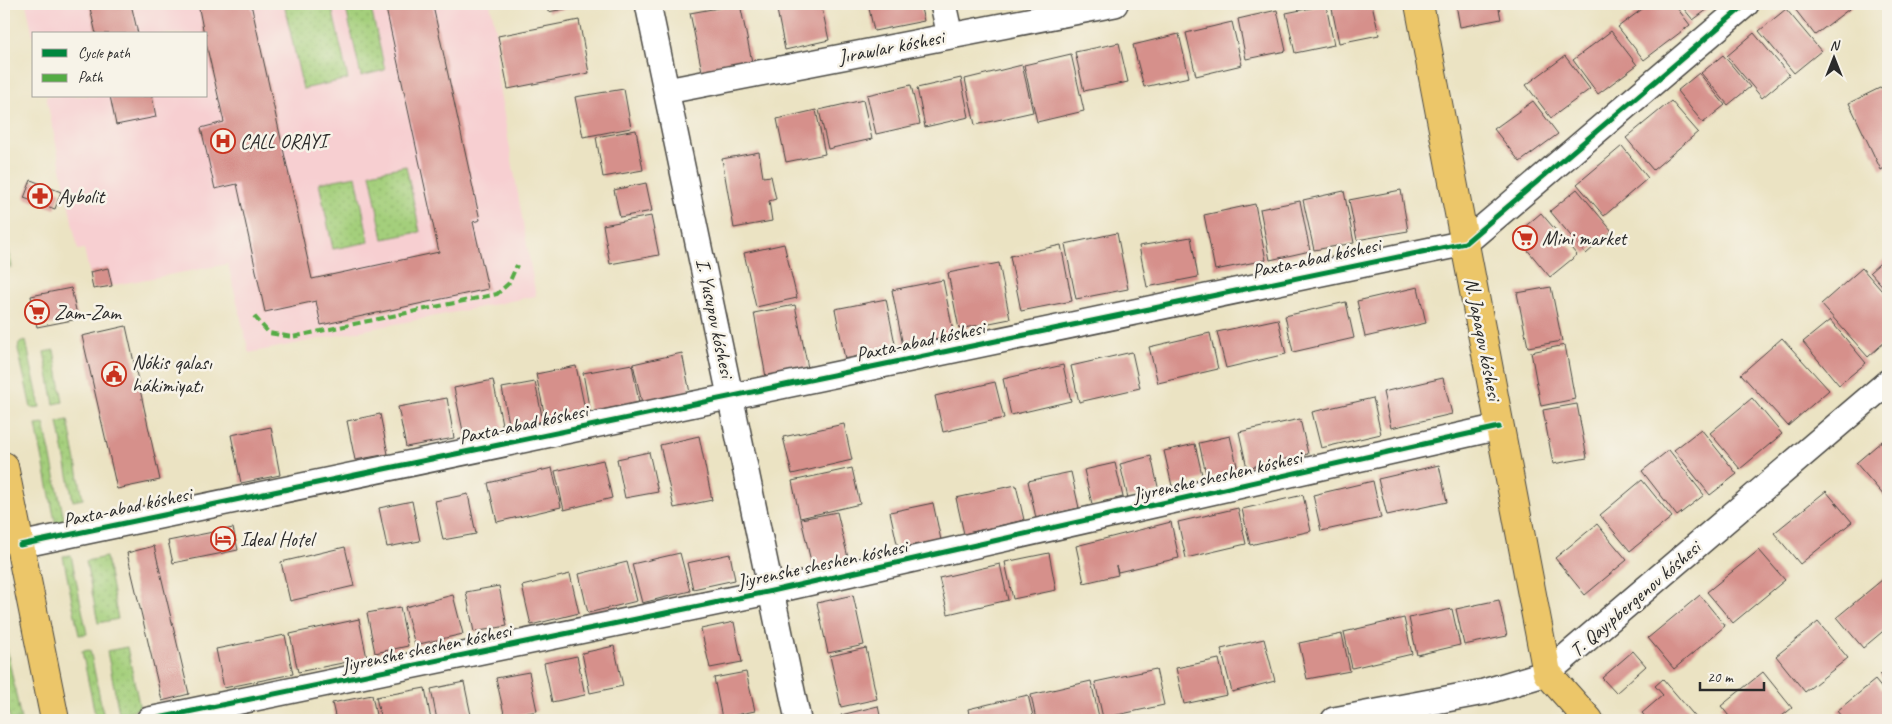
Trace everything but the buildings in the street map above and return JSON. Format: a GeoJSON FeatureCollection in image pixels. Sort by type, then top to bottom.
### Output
{"type":"FeatureCollection","features":[{"type":"Feature","properties":{"kind":"main road","name":"N. Japaqov kóshesi"},"geometry":{"type":"LineString","coordinates":[[1419,4],[1547,673]]}},
{"type":"Feature","properties":{"kind":"main road"},"geometry":{"type":"LineString","coordinates":[[4,466],[55,720]]}},
{"type":"Feature","properties":{"kind":"main road"},"geometry":{"type":"LineString","coordinates":[[1547,673],[1589,720]]}},
{"type":"Feature","properties":{"kind":"street","name":"I. Yusupov kóshesi"},"geometry":{"type":"LineString","coordinates":[[648,4],[732,396],[798,720]]}},
{"type":"Feature","properties":{"kind":"street"},"geometry":{"type":"LineString","coordinates":[[943,4],[950,36]]}},
{"type":"Feature","properties":{"kind":"street","name":"Jırawlar kóshesi"},"geometry":{"type":"LineString","coordinates":[[667,91],[1115,4]]}},
{"type":"Feature","properties":{"kind":"street","name":"Paxta-abad kóshesi"},"geometry":{"type":"LineString","coordinates":[[20,545],[1465,243],[1746,4]]}},
{"type":"Feature","properties":{"kind":"street","name":"T. Qayıpbergenov kóshesi"},"geometry":{"type":"LineString","coordinates":[[1334,720],[1484,692],[1547,673],[1888,382]]}},
{"type":"Feature","properties":{"kind":"street","name":"Jiyrenshe sheshen kóshesi"},"geometry":{"type":"LineString","coordinates":[[149,720],[772,591],[1499,428]]}},
{"type":"Feature","properties":{"kind":"shaded area"},"geometry":{"type":"Polygon","coordinates":[[[26,4],[490,4],[496,29],[498,81],[536,296],[249,353],[228,264],[93,289],[84,249],[78,250],[46,98],[208,98],[208,32],[32,32],[26,4]]]}},
{"type":"Feature","properties":{"kind":"green space"},"geometry":{"type":"Polygon","coordinates":[[[284,4],[331,4],[348,79],[303,89],[284,4]]]}},
{"type":"Feature","properties":{"kind":"green space"},"geometry":{"type":"Polygon","coordinates":[[[345,4],[370,4],[385,70],[361,76],[345,4]]]}},
{"type":"Feature","properties":{"kind":"green space"},"geometry":{"type":"Polygon","coordinates":[[[406,166],[420,232],[383,239],[370,173],[406,166]]]}},
{"type":"Feature","properties":{"kind":"green space"},"geometry":{"type":"Polygon","coordinates":[[[356,176],[369,242],[333,249],[319,183],[356,176]]]}},
{"type":"Feature","properties":{"kind":"green space"},"geometry":{"type":"Polygon","coordinates":[[[4,227],[12,267],[4,267],[4,227]]]}},
{"type":"Feature","properties":{"kind":"green space"},"geometry":{"type":"Polygon","coordinates":[[[26,341],[40,407],[31,408],[18,349],[19,343],[26,341]]]}},
{"type":"Feature","properties":{"kind":"green space"},"geometry":{"type":"Polygon","coordinates":[[[54,350],[63,402],[54,404],[44,352],[54,350]]]}},
{"type":"Feature","properties":{"kind":"green space"},"geometry":{"type":"Polygon","coordinates":[[[68,420],[83,499],[73,501],[58,422],[68,420]]]}},
{"type":"Feature","properties":{"kind":"green space"},"geometry":{"type":"Polygon","coordinates":[[[44,424],[65,524],[56,526],[36,425],[44,424]]]}},
{"type":"Feature","properties":{"kind":"green space"},"geometry":{"type":"Polygon","coordinates":[[[71,555],[87,634],[79,635],[63,556],[71,555]]]}},
{"type":"Feature","properties":{"kind":"green space"},"geometry":{"type":"Polygon","coordinates":[[[106,557],[118,619],[98,623],[86,561],[106,557]]]}},
{"type":"Feature","properties":{"kind":"green space"},"geometry":{"type":"Polygon","coordinates":[[[4,635],[21,720],[10,720],[4,687],[4,635]]]}},
{"type":"Feature","properties":{"kind":"green space"},"geometry":{"type":"Polygon","coordinates":[[[127,647],[140,709],[119,713],[107,651],[127,647]]]}},
{"type":"Feature","properties":{"kind":"green space"},"geometry":{"type":"Polygon","coordinates":[[[90,650],[104,718],[96,719],[82,651],[90,650]]]}},
{"type":"Feature","properties":{"kind":"marked path"},"geometry":{"type":"LineString","coordinates":[[254,316],[269,333],[292,337],[497,294],[509,283],[517,265]]}},
{"type":"Feature","properties":{"kind":"cycle path"},"geometry":{"type":"LineString","coordinates":[[20,545],[1465,243],[1746,4]]}},
{"type":"Feature","properties":{"kind":"cycle path"},"geometry":{"type":"LineString","coordinates":[[149,720],[772,591],[1499,427]]}},
{"type":"Feature","properties":{"kind":"place","name":"CALL ORAYI"},"geometry":{"type":"Point","coordinates":[223,141]}},
{"type":"Feature","properties":{"kind":"place","name":"Aybolit"},"geometry":{"type":"Point","coordinates":[40,196]}},
{"type":"Feature","properties":{"kind":"place","name":"Mini market"},"geometry":{"type":"Point","coordinates":[1525,238]}},
{"type":"Feature","properties":{"kind":"place","name":"Zam-Zam"},"geometry":{"type":"Point","coordinates":[37,312]}},
{"type":"Feature","properties":{"kind":"place","name":"Nókis qalası hákimiyatı"},"geometry":{"type":"Point","coordinates":[114,374]}},
{"type":"Feature","properties":{"kind":"place","name":"Ideal Hotel"},"geometry":{"type":"Point","coordinates":[223,539]}}]}
